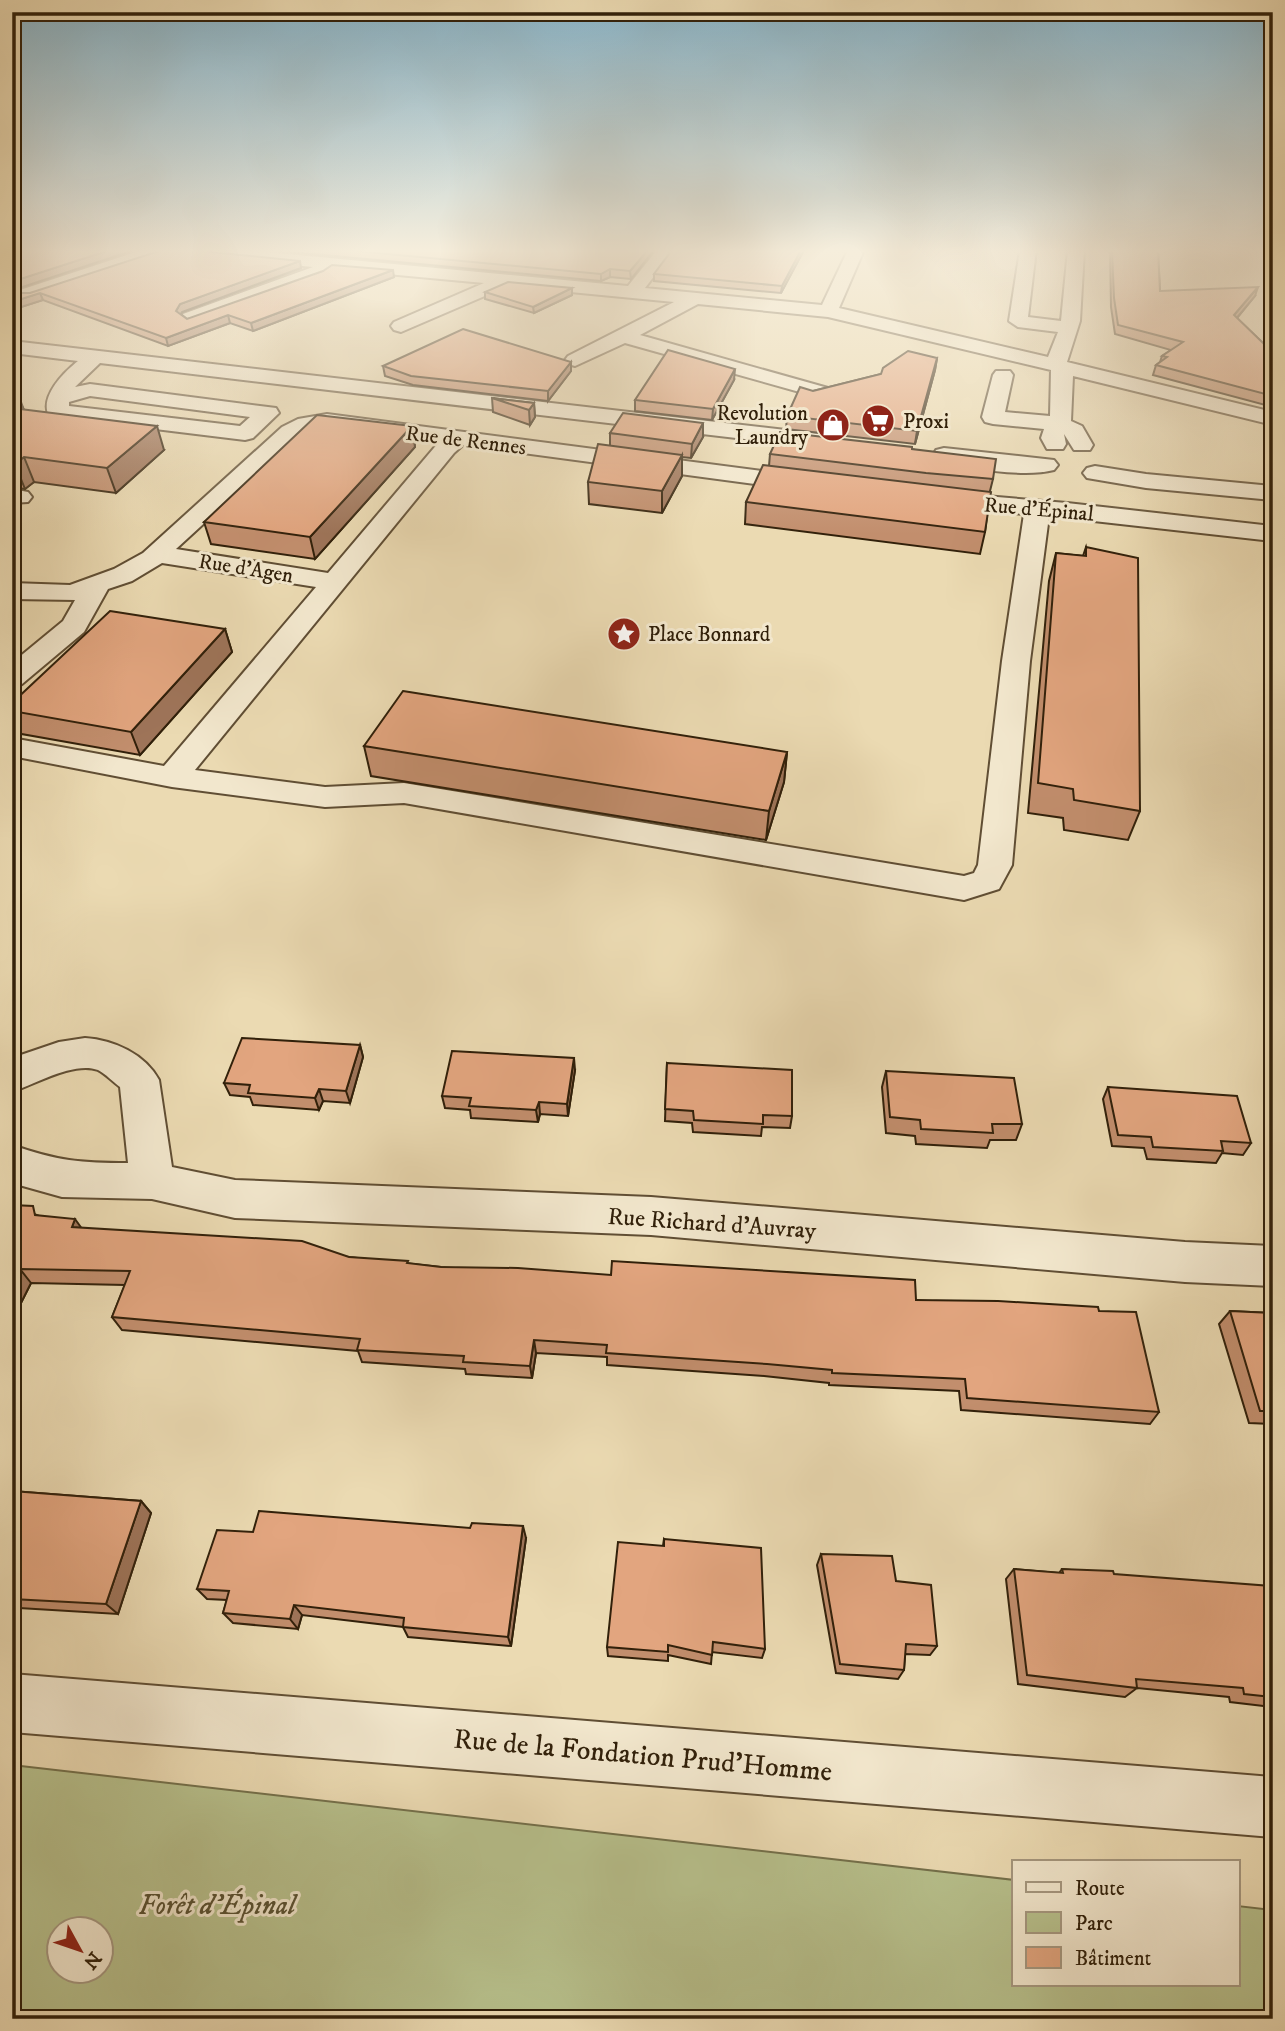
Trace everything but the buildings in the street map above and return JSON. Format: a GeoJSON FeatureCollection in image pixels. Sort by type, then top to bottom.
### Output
{"type":"FeatureCollection","features":[{"type":"Feature","properties":{"kind":"street"},"geometry":{"type":"LineString","coordinates":[[575,360],[606,345]]}},
{"type":"Feature","properties":{"kind":"street"},"geometry":{"type":"LineString","coordinates":[[655,345],[821,392]]}},
{"type":"Feature","properties":{"kind":"street"},"geometry":{"type":"LineString","coordinates":[[968,345],[1273,419]]}},
{"type":"Feature","properties":{"kind":"street"},"geometry":{"type":"LineString","coordinates":[[1050,446],[1063,373],[1056,361],[1062,345]]}},
{"type":"Feature","properties":{"kind":"street"},"geometry":{"type":"LineString","coordinates":[[12,347],[852,445]]}},
{"type":"Feature","properties":{"kind":"street"},"geometry":{"type":"LineString","coordinates":[[58,398],[90,390],[268,413],[245,433],[57,411],[58,398],[78,369],[96,357]]}},
{"type":"Feature","properties":{"kind":"street"},"geometry":{"type":"LineString","coordinates":[[1003,375],[993,417],[1050,446],[1069,473],[1102,466],[1146,481],[1271,487]]}},
{"type":"Feature","properties":{"kind":"street","name":"Rue de Rennes"},"geometry":{"type":"LineString","coordinates":[[12,590],[72,593],[123,575],[156,554],[290,432],[306,424],[327,422],[722,473]]}},
{"type":"Feature","properties":{"kind":"street"},"geometry":{"type":"LineString","coordinates":[[740,432],[722,473],[833,487]]}},
{"type":"Feature","properties":{"kind":"street"},"geometry":{"type":"LineString","coordinates":[[172,777],[446,448],[457,439]]}},
{"type":"Feature","properties":{"kind":"street"},"geometry":{"type":"LineString","coordinates":[[917,452],[1008,464],[1050,446],[1082,444],[1094,448],[1102,466]]}},
{"type":"Feature","properties":{"kind":"street","name":"Rue d'Épinal"},"geometry":{"type":"LineString","coordinates":[[911,496],[1273,534]]}},
{"type":"Feature","properties":{"kind":"street"},"geometry":{"type":"LineString","coordinates":[[12,747],[172,777],[325,797],[404,793],[964,888],[987,881],[995,865],[1016,660],[1037,519],[1035,508]]}},
{"type":"Feature","properties":{"kind":"street","name":"Rue d'Agen"},"geometry":{"type":"LineString","coordinates":[[156,554],[335,582]]}},
{"type":"Feature","properties":{"kind":"street"},"geometry":{"type":"LineString","coordinates":[[12,678],[74,626],[98,584]]}},
{"type":"Feature","properties":{"kind":"street"},"geometry":{"type":"LineString","coordinates":[[12,1076],[38,1063],[73,1055],[106,1056],[139,1080],[152,1181]]}},
{"type":"Feature","properties":{"kind":"street","name":"Rue Richard d'Auvray"},"geometry":{"type":"LineString","coordinates":[[12,1163],[28,1172],[76,1180],[152,1181],[235,1199],[651,1216],[1185,1262],[1273,1266]]}},
{"type":"Feature","properties":{"kind":"street","name":"Rue de la Fondation Prud'Homme"},"geometry":{"type":"LineString","coordinates":[[12,1703],[1273,1807]]}},
{"type":"Feature","properties":{"kind":"green space","name":"Forêt d'Épinal"},"geometry":{"type":"Polygon","coordinates":[[[12,1765],[1012,1880],[1012,1986],[1240,1986],[1240,1906],[1273,1910],[1273,2019],[12,2019],[12,1765]]]}},
{"type":"Feature","properties":{"kind":"place","name":"Proxi"},"geometry":{"type":"Point","coordinates":[878,421]}},
{"type":"Feature","properties":{"kind":"place","name":"Revolution Laundry"},"geometry":{"type":"Point","coordinates":[833,425]}},
{"type":"Feature","properties":{"kind":"place","name":"Place Bonnard"},"geometry":{"type":"Point","coordinates":[624,634]}}]}
